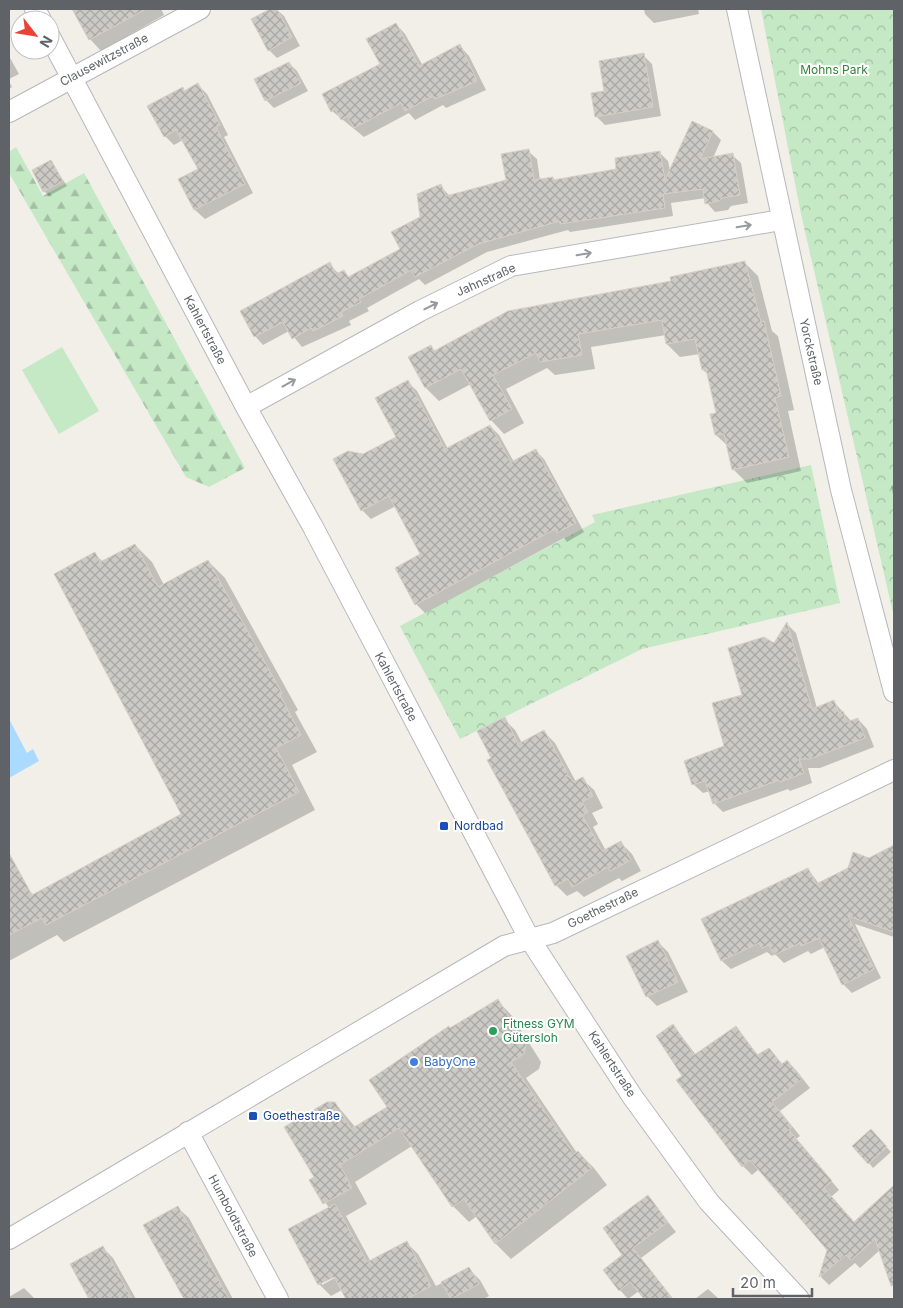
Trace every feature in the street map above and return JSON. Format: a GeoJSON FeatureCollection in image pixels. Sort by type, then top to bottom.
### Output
{"type":"FeatureCollection","features":[{"type":"Feature","properties":{"kind":"street","name":"Clausewitzstraße"},"geometry":{"type":"LineString","coordinates":[[9,112],[72,76],[200,9]]}},
{"type":"Feature","properties":{"kind":"street","name":"Yorckstraße"},"geometry":{"type":"LineString","coordinates":[[737,9],[781,220],[842,490],[894,692]]}},
{"type":"Feature","properties":{"kind":"street","name":"Kahlertstraße"},"geometry":{"type":"LineString","coordinates":[[60,55],[246,407],[313,527],[529,938],[632,1096],[709,1202],[799,1299]]}},
{"type":"Feature","properties":{"kind":"street","name":"Jahnstraße"},"geometry":{"type":"LineString","coordinates":[[246,407],[420,311],[511,266],[781,220]]}},
{"type":"Feature","properties":{"kind":"street","name":"Goethestraße"},"geometry":{"type":"LineString","coordinates":[[9,1239],[132,1168],[188,1132],[504,946],[553,933],[894,770]]}},
{"type":"Feature","properties":{"kind":"street","name":"Humboldtstraße"},"geometry":{"type":"LineString","coordinates":[[188,1132],[278,1299]]}},
{"type":"Feature","properties":{"kind":"green space","name":"Mohns Park"},"geometry":{"type":"Polygon","coordinates":[[[761,9],[894,9],[894,617],[801,214],[761,9]]]}},
{"type":"Feature","properties":{"kind":"green space"},"geometry":{"type":"Polygon","coordinates":[[[16,147],[43,196],[84,173],[245,468],[209,487],[186,477],[9,173],[9,152],[16,147]]]}},
{"type":"Feature","properties":{"kind":"green space"},"geometry":{"type":"Polygon","coordinates":[[[62,347],[99,411],[59,434],[22,370],[62,347]]]}},
{"type":"Feature","properties":{"kind":"green space"},"geometry":{"type":"Polygon","coordinates":[[[811,465],[840,603],[642,649],[460,739],[400,626],[595,522],[592,515],[811,465]]]}},
{"type":"Feature","properties":{"kind":"water"},"geometry":{"type":"Polygon","coordinates":[[[9,719],[27,753],[33,749],[39,761],[9,778],[9,719]]]}},
{"type":"Feature","properties":{"kind":"building"},"geometry":{"type":"Polygon","coordinates":[[[72,9],[146,9],[89,40],[72,9]]]}},
{"type":"Feature","properties":{"kind":"building"},"geometry":{"type":"Polygon","coordinates":[[[270,9],[277,9],[292,37],[268,51],[251,19],[270,9]]]}},
{"type":"Feature","properties":{"kind":"building"},"geometry":{"type":"Polygon","coordinates":[[[396,23],[419,66],[460,44],[477,81],[435,99],[433,96],[405,111],[401,103],[354,128],[347,116],[341,120],[335,109],[331,112],[322,94],[380,64],[366,39],[396,23]]]}},
{"type":"Feature","properties":{"kind":"building"},"geometry":{"type":"Polygon","coordinates":[[[644,53],[653,107],[595,117],[591,93],[604,91],[599,61],[644,53]]]}},
{"type":"Feature","properties":{"kind":"building"},"geometry":{"type":"Polygon","coordinates":[[[289,62],[301,83],[265,101],[254,79],[289,62]]]}},
{"type":"Feature","properties":{"kind":"building"},"geometry":{"type":"Polygon","coordinates":[[[198,83],[220,125],[216,127],[245,184],[194,210],[178,179],[198,169],[176,130],[164,137],[147,106],[183,87],[184,91],[198,83]]]}},
{"type":"Feature","properties":{"kind":"building"},"geometry":{"type":"Polygon","coordinates":[[[692,121],[713,131],[700,159],[733,153],[740,195],[722,198],[719,201],[705,204],[703,189],[663,194],[665,208],[560,224],[560,221],[478,244],[415,277],[411,270],[359,299],[361,302],[341,312],[343,316],[313,331],[311,328],[292,339],[283,322],[254,337],[240,311],[330,262],[336,274],[344,270],[348,277],[400,249],[391,232],[420,217],[417,194],[441,184],[446,196],[506,180],[501,154],[529,149],[534,180],[553,177],[553,180],[616,169],[615,158],[660,151],[665,180],[692,121]]]}},
{"type":"Feature","properties":{"kind":"building"},"geometry":{"type":"Polygon","coordinates":[[[51,160],[63,181],[43,192],[32,170],[51,160]]]}},
{"type":"Feature","properties":{"kind":"building"},"geometry":{"type":"Polygon","coordinates":[[[745,261],[761,322],[764,321],[781,396],[775,398],[789,457],[732,470],[724,434],[715,435],[710,414],[716,413],[706,369],[702,370],[695,339],[666,344],[662,320],[578,334],[582,355],[540,362],[536,353],[493,375],[512,409],[490,421],[461,369],[425,388],[408,357],[431,345],[434,351],[508,311],[671,281],[670,277],[745,261]]]}},
{"type":"Feature","properties":{"kind":"building"},"geometry":{"type":"Polygon","coordinates":[[[408,380],[445,449],[490,425],[511,462],[536,449],[576,523],[557,533],[555,529],[415,605],[395,568],[420,554],[389,496],[361,511],[333,459],[348,451],[363,454],[396,437],[375,398],[408,380]]]}},
{"type":"Feature","properties":{"kind":"building"},"geometry":{"type":"Polygon","coordinates":[[[135,544],[158,587],[208,560],[282,693],[280,695],[301,735],[276,748],[299,792],[46,925],[42,918],[9,935],[9,853],[32,895],[181,814],[54,574],[95,552],[100,562],[135,544]]]}},
{"type":"Feature","properties":{"kind":"building"},"geometry":{"type":"Polygon","coordinates":[[[787,622],[812,709],[834,700],[839,713],[843,711],[847,722],[858,718],[865,738],[810,759],[799,759],[804,773],[713,804],[705,781],[692,785],[684,761],[724,746],[712,703],[742,695],[728,648],[764,637],[774,643],[787,622]]]}},
{"type":"Feature","properties":{"kind":"building"},"geometry":{"type":"Polygon","coordinates":[[[505,717],[518,744],[544,730],[568,774],[565,776],[569,776],[573,782],[583,777],[593,796],[582,802],[588,812],[582,815],[602,851],[621,841],[631,860],[610,871],[608,867],[572,887],[568,879],[555,886],[487,760],[491,758],[477,731],[505,717]]]}},
{"type":"Feature","properties":{"kind":"building"},"geometry":{"type":"Polygon","coordinates":[[[894,845],[894,932],[848,916],[874,969],[842,985],[819,938],[801,946],[800,943],[774,955],[769,945],[762,948],[759,943],[721,961],[701,919],[808,868],[816,884],[848,868],[853,852],[869,858],[894,845]]]}},
{"type":"Feature","properties":{"kind":"building"},"geometry":{"type":"Polygon","coordinates":[[[658,940],[678,982],[646,997],[626,956],[658,940]]]}},
{"type":"Feature","properties":{"kind":"building"},"geometry":{"type":"Polygon","coordinates":[[[498,999],[526,1045],[524,1054],[511,1062],[574,1154],[578,1151],[592,1168],[495,1244],[464,1199],[452,1207],[399,1128],[340,1165],[352,1188],[323,1204],[309,1180],[314,1177],[284,1127],[327,1102],[335,1102],[351,1129],[387,1107],[369,1080],[449,1026],[450,1028],[498,999]]]}},
{"type":"Feature","properties":{"kind":"building"},"geometry":{"type":"Polygon","coordinates":[[[673,1024],[694,1055],[736,1026],[757,1055],[769,1048],[782,1064],[787,1060],[802,1079],[772,1102],[792,1127],[789,1130],[832,1181],[824,1188],[854,1222],[894,1185],[894,1285],[891,1286],[875,1239],[851,1260],[846,1255],[819,1277],[827,1250],[750,1160],[742,1167],[676,1080],[682,1076],[656,1036],[673,1024]]]}},
{"type":"Feature","properties":{"kind":"building"},"geometry":{"type":"Polygon","coordinates":[[[871,1129],[887,1147],[868,1164],[852,1146],[871,1129]]]}},
{"type":"Feature","properties":{"kind":"building"},"geometry":{"type":"Polygon","coordinates":[[[648,1195],[668,1222],[633,1248],[673,1299],[644,1299],[630,1282],[619,1291],[603,1270],[622,1255],[603,1228],[648,1195]]]}},
{"type":"Feature","properties":{"kind":"building"},"geometry":{"type":"Polygon","coordinates":[[[335,1204],[367,1262],[407,1241],[431,1286],[407,1299],[346,1299],[334,1277],[318,1285],[288,1229],[335,1204]]]}},
{"type":"Feature","properties":{"kind":"building"},"geometry":{"type":"Polygon","coordinates":[[[178,1206],[229,1299],[184,1299],[143,1225],[178,1206]]]}},
{"type":"Feature","properties":{"kind":"building"},"geometry":{"type":"Polygon","coordinates":[[[103,1246],[132,1299],[89,1299],[70,1264],[103,1246]]]}},
{"type":"Feature","properties":{"kind":"building"},"geometry":{"type":"Polygon","coordinates":[[[469,1267],[479,1284],[451,1299],[441,1282],[469,1267]]]}},
{"type":"Feature","properties":{"kind":"place","name":"Nordbad"},"geometry":{"type":"Point","coordinates":[444,826]}},
{"type":"Feature","properties":{"kind":"place","name":"Fitness GYM Gütersloh"},"geometry":{"type":"Point","coordinates":[493,1031]}},
{"type":"Feature","properties":{"kind":"place","name":"BabyOne"},"geometry":{"type":"Point","coordinates":[414,1062]}},
{"type":"Feature","properties":{"kind":"place","name":"Goethestraße"},"geometry":{"type":"Point","coordinates":[253,1116]}}]}
